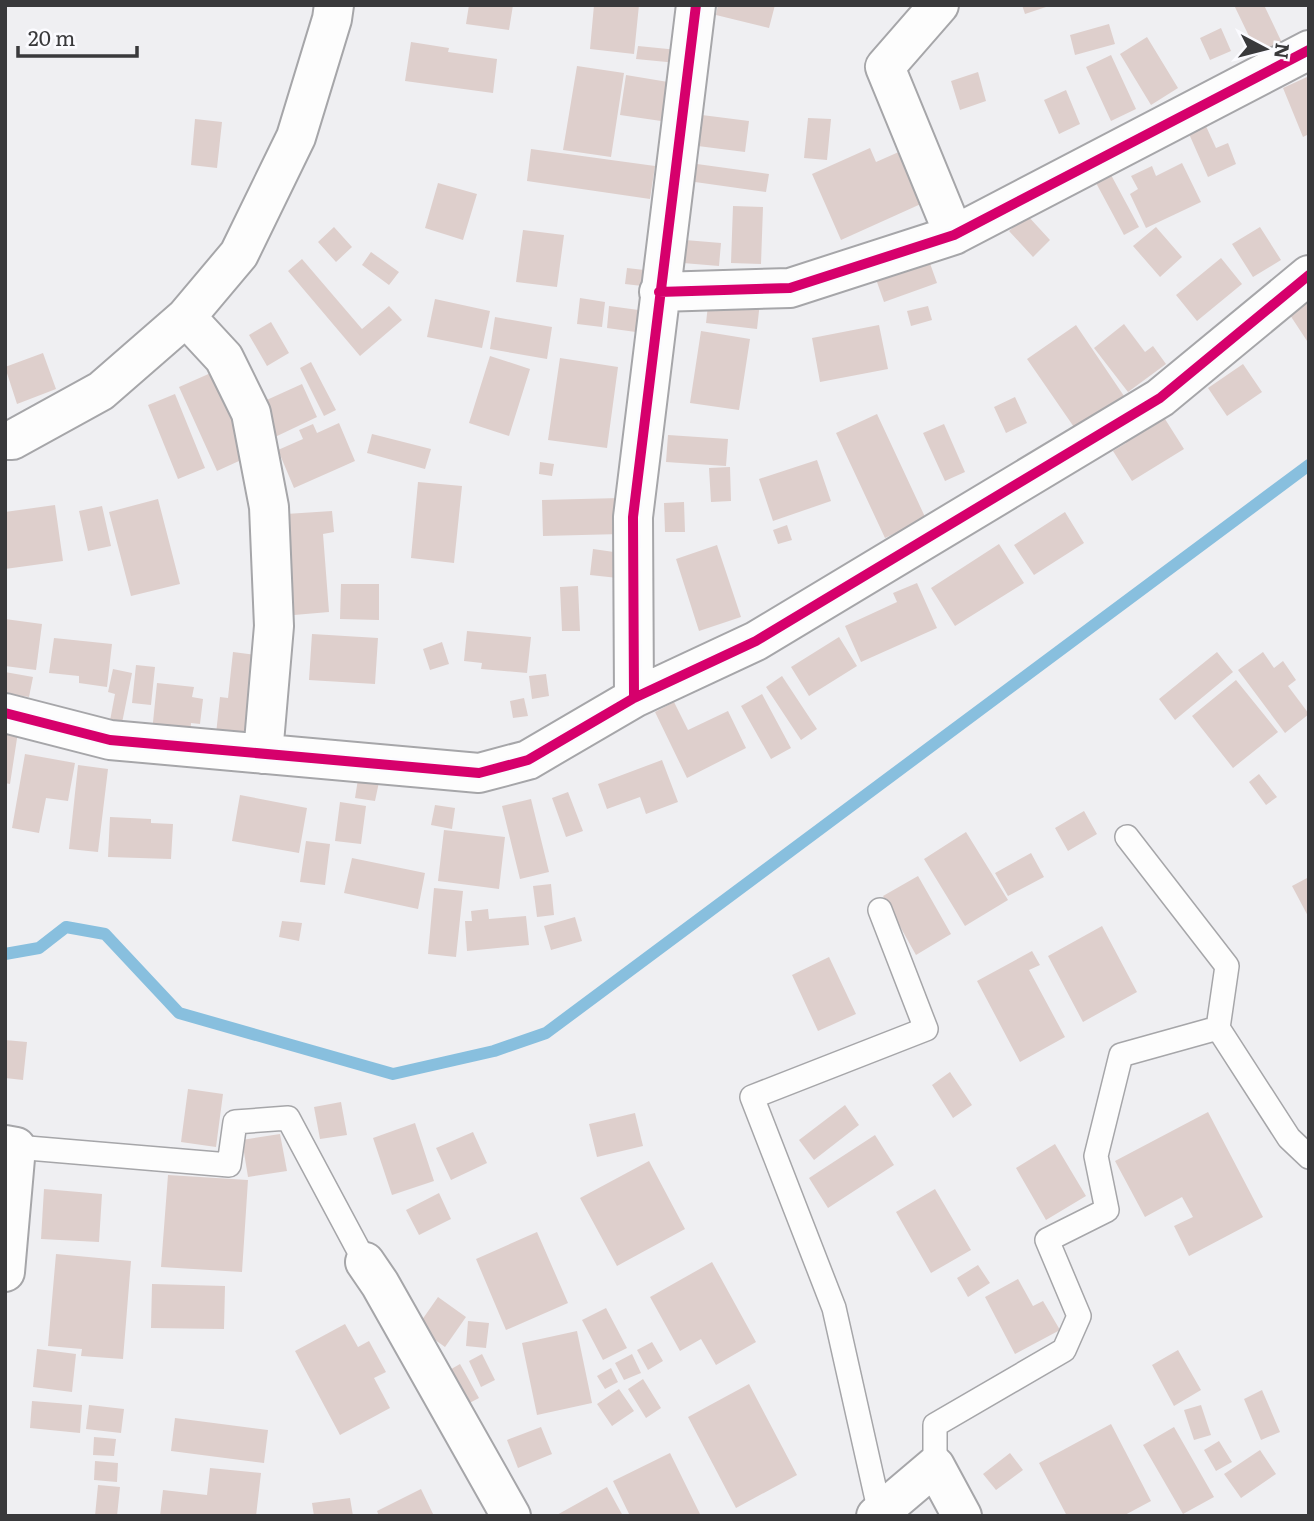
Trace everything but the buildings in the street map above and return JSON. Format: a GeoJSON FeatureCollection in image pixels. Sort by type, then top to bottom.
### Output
{"type":"FeatureCollection","features":[{"type":"Feature","properties":{"kind":"street"},"geometry":{"type":"LineString","coordinates":[[5,440],[12,440],[101,391],[186,317],[239,254],[296,137],[334,5]]}},
{"type":"Feature","properties":{"kind":"street"},"geometry":{"type":"LineString","coordinates":[[634,698],[633,517],[696,5]]}},
{"type":"Feature","properties":{"kind":"street"},"geometry":{"type":"LineString","coordinates":[[939,5],[885,66],[954,235]]}},
{"type":"Feature","properties":{"kind":"street"},"geometry":{"type":"LineString","coordinates":[[659,292],[790,288],[954,235],[1309,50]]}},
{"type":"Feature","properties":{"kind":"street"},"geometry":{"type":"LineString","coordinates":[[5,713],[110,740],[263,754],[479,773],[528,760],[634,698],[756,641],[1160,398],[1309,275]]}},
{"type":"Feature","properties":{"kind":"street"},"geometry":{"type":"LineString","coordinates":[[186,317],[224,358],[251,413],[269,507],[274,626],[263,754]]}},
{"type":"Feature","properties":{"kind":"street"},"geometry":{"type":"LineString","coordinates":[[5,1272],[11,1146]]}},
{"type":"Feature","properties":{"kind":"street"},"geometry":{"type":"LineString","coordinates":[[365,1262],[511,1516]]}},
{"type":"Feature","properties":{"kind":"street"},"geometry":{"type":"LineString","coordinates":[[878,1515],[935,1466],[962,1516]]}},
{"type":"Feature","properties":{"kind":"lane"},"geometry":{"type":"LineString","coordinates":[[1127,837],[1227,966],[1218,1028],[1289,1138],[1309,1157]]}},
{"type":"Feature","properties":{"kind":"lane"},"geometry":{"type":"LineString","coordinates":[[878,1515],[834,1308],[752,1097],[926,1029],[880,910]]}},
{"type":"Feature","properties":{"kind":"lane"},"geometry":{"type":"LineString","coordinates":[[935,1466],[935,1425],[1064,1350],[1069,1339],[1079,1316],[1047,1240],[1107,1210],[1096,1156],[1121,1055],[1218,1028]]}},
{"type":"Feature","properties":{"kind":"lane"},"geometry":{"type":"LineString","coordinates":[[11,1146],[229,1166],[235,1122],[288,1118],[365,1262]]}},
{"type":"Feature","properties":{"kind":"waterway"},"geometry":{"type":"LineString","coordinates":[[5,954],[39,948],[66,927],[105,934],[179,1013],[393,1074],[494,1051],[546,1033],[1309,465]]}},
{"type":"Feature","properties":{"kind":"cycle path"},"geometry":{"type":"LineString","coordinates":[[5,713],[110,740],[479,773],[528,760],[634,698],[633,517],[696,5]]}},
{"type":"Feature","properties":{"kind":"cycle path"},"geometry":{"type":"LineString","coordinates":[[659,292],[790,288],[954,235],[1309,50]]}},
{"type":"Feature","properties":{"kind":"cycle path"},"geometry":{"type":"LineString","coordinates":[[634,698],[756,641],[1160,398],[1309,275]]}}]}
